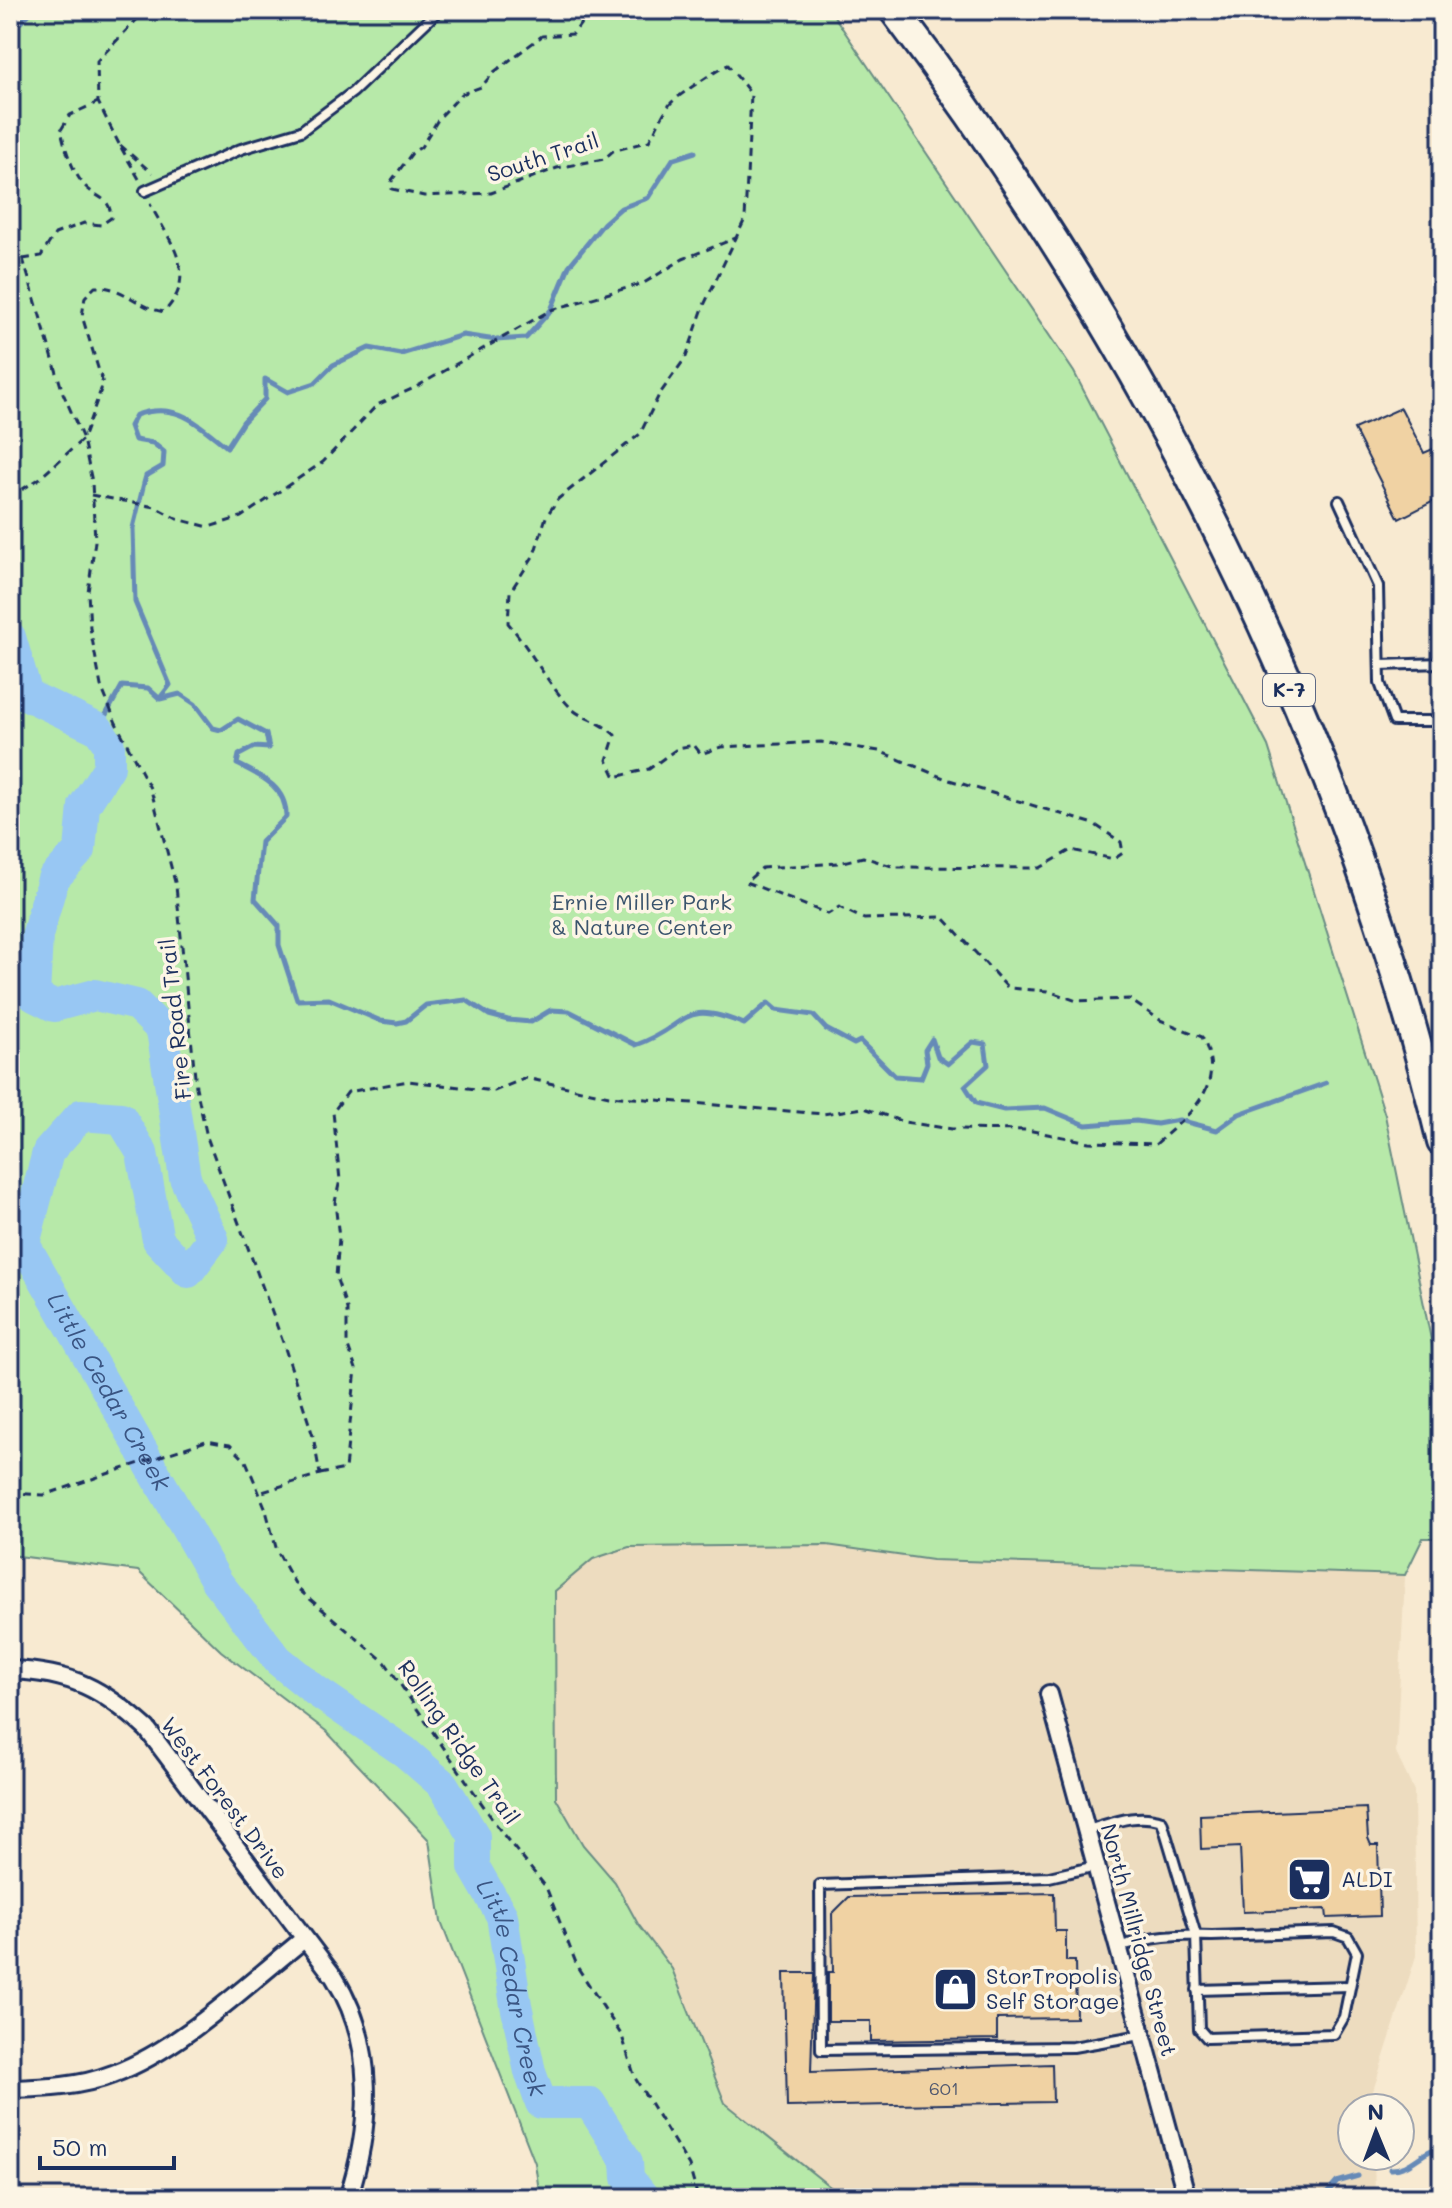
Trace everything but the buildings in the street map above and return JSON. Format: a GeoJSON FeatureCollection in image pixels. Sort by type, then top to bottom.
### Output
{"type":"FeatureCollection","features":[{"type":"Feature","properties":{"kind":"highway","name":"K-7"},"geometry":{"type":"LineString","coordinates":[[894,10],[1001,159],[1153,402],[1251,603],[1345,821],[1409,1018],[1442,1142]]}},
{"type":"Feature","properties":{"kind":"street","name":"West Forest Drive"},"geometry":{"type":"LineString","coordinates":[[10,1670],[36,1671],[91,1686],[119,1703],[147,1729],[344,1993],[353,2015],[365,2071],[363,2133],[348,2198]]}},
{"type":"Feature","properties":{"kind":"street","name":"North Millridge Street"},"geometry":{"type":"LineString","coordinates":[[1049,1694],[1187,2198]]}},
{"type":"Feature","properties":{"kind":"street"},"geometry":{"type":"LineString","coordinates":[[10,2089],[86,2083],[138,2064],[185,2032],[304,1939]]}},
{"type":"Feature","properties":{"kind":"lane"},"geometry":{"type":"LineString","coordinates":[[145,191],[241,149],[301,131],[353,92],[439,10]]}},
{"type":"Feature","properties":{"kind":"lane"},"geometry":{"type":"LineString","coordinates":[[1339,501],[1378,586],[1380,683],[1394,721],[1442,721]]}},
{"type":"Feature","properties":{"kind":"lane"},"geometry":{"type":"LineString","coordinates":[[1380,665],[1442,663]]}},
{"type":"Feature","properties":{"kind":"lane"},"geometry":{"type":"LineString","coordinates":[[1087,1830],[1132,1818],[1149,1816],[1162,1821],[1196,1935],[1199,2029],[1212,2039],[1334,2034],[1344,2017],[1357,1953],[1348,1937],[1341,1933],[1196,1935],[1170,1934],[1117,1947]]}},
{"type":"Feature","properties":{"kind":"lane"},"geometry":{"type":"LineString","coordinates":[[1096,1866],[1049,1877],[820,1885],[821,2050],[1073,2047],[1141,2035]]}},
{"type":"Feature","properties":{"kind":"lane"},"geometry":{"type":"LineString","coordinates":[[1197,1990],[1350,1986]]}},
{"type":"Feature","properties":{"kind":"path"},"geometry":{"type":"LineString","coordinates":[[10,497],[39,479],[83,439],[103,384],[82,316],[85,297],[95,287],[112,285],[147,309],[164,312],[179,296],[183,280],[177,255],[98,102],[97,61],[146,10]]}},
{"type":"Feature","properties":{"kind":"path","name":"South Trail"},"geometry":{"type":"LineString","coordinates":[[591,10],[573,34],[542,36],[494,72],[481,87],[462,94],[439,118],[421,147],[412,153],[392,180],[392,189],[424,196],[491,193],[557,168],[604,159],[613,151],[649,141],[671,102],[697,87],[709,73],[728,65],[751,94],[745,219],[736,238]]}},
{"type":"Feature","properties":{"kind":"path"},"geometry":{"type":"LineString","coordinates":[[23,259],[41,256],[55,234],[84,223],[101,225],[111,218],[111,206],[102,196],[84,186],[68,157],[61,130],[70,115],[98,102]]}},
{"type":"Feature","properties":{"kind":"path"},"geometry":{"type":"LineString","coordinates":[[119,144],[163,182]]}},
{"type":"Feature","properties":{"kind":"path"},"geometry":{"type":"LineString","coordinates":[[10,233],[23,259],[63,393],[83,439],[91,495],[155,507],[177,519],[209,527],[241,517],[323,462],[377,405],[416,387],[551,310],[644,283],[683,259],[736,238]]}},
{"type":"Feature","properties":{"kind":"path"},"geometry":{"type":"LineString","coordinates":[[259,1493],[345,1469],[356,1369],[347,1344],[347,1309],[336,1277],[339,1238],[335,1202],[340,1180],[333,1112],[348,1092],[408,1081],[494,1091],[526,1078],[609,1096],[823,1114],[864,1108],[904,1122],[952,1129],[1027,1130],[1089,1142],[1156,1144],[1200,1104],[1211,1078],[1211,1053],[1202,1037],[1160,1020],[1129,999],[1077,1001],[1048,991],[1008,988],[943,917],[864,919],[839,907],[828,914],[746,882],[762,868],[839,863],[863,857],[895,867],[1040,868],[1071,850],[1114,859],[1123,853],[1121,842],[1094,824],[960,783],[879,751],[821,742],[721,747],[701,754],[694,745],[678,748],[649,769],[615,777],[607,760],[615,735],[601,722],[576,712],[550,684],[531,651],[508,623],[510,592],[534,555],[546,517],[558,499],[640,434],[659,395],[686,357],[704,305],[736,238]]}},
{"type":"Feature","properties":{"kind":"path","name":"Fire Road Trail"},"geometry":{"type":"LineString","coordinates":[[91,495],[95,541],[88,592],[90,628],[105,695],[151,790],[176,886],[196,1087],[207,1137],[284,1345],[313,1436],[320,1474]]}},
{"type":"Feature","properties":{"kind":"path","name":"Rolling Ridge Trail"},"geometry":{"type":"LineString","coordinates":[[10,1493],[44,1495],[206,1441],[230,1445],[246,1461],[277,1551],[298,1589],[385,1662],[502,1833],[546,1887],[578,1968],[622,2036],[635,2078],[689,2166],[698,2198]]}},
{"type":"Feature","properties":{"kind":"shaded area"},"geometry":{"type":"Polygon","coordinates":[[[1407,1538],[1396,1753],[1414,1791],[1416,1956],[1373,2092],[1336,2092],[1336,2172],[1374,2172],[1375,2198],[542,2198],[533,1548],[1407,1538]]]}},
{"type":"Feature","properties":{"kind":"green space","name":"Ernie Miller Park & Nature Center"},"geometry":{"type":"Polygon","coordinates":[[[10,10],[830,10],[1074,372],[1268,746],[1385,1115],[1442,1393],[1442,1538],[1423,1538],[1405,1575],[932,1560],[827,1545],[629,1547],[593,1559],[555,1591],[556,1798],[583,1845],[615,1882],[638,1924],[672,1969],[725,2103],[844,2198],[540,2198],[535,2163],[441,1922],[429,1840],[326,1731],[221,1651],[138,1571],[10,1555],[10,10]]]}},
{"type":"Feature","properties":{"kind":"waterway"},"geometry":{"type":"LineString","coordinates":[[10,25],[21,22],[33,10]]}},
{"type":"Feature","properties":{"kind":"waterway"},"geometry":{"type":"LineString","coordinates":[[160,698],[170,685],[135,602],[133,528],[146,476],[163,466],[164,452],[153,443],[135,440],[130,426],[136,415],[150,411],[175,413],[195,423],[227,447],[243,422],[265,399],[265,379],[288,392],[315,383],[333,365],[369,348],[401,354],[463,335],[496,340],[526,338],[551,310],[569,266],[604,223],[621,208],[648,198],[673,159],[695,152]]}},
{"type":"Feature","properties":{"kind":"waterway","name":"Little Cedar Creek"},"geometry":{"type":"LineString","coordinates":[[10,637],[27,695],[98,729],[109,745],[109,767],[84,806],[80,850],[53,879],[37,936],[34,996],[54,1006],[95,995],[137,1005],[162,1030],[185,1178],[213,1239],[188,1272],[158,1240],[142,1153],[121,1118],[81,1115],[48,1152],[24,1244],[217,1582],[278,1660],[316,1691],[405,1752],[443,1785],[474,1836],[474,1867],[502,1916],[516,2005],[530,2072],[541,2103],[590,2103],[627,2162],[628,2178],[644,2198]]}},
{"type":"Feature","properties":{"kind":"waterway"},"geometry":{"type":"LineString","coordinates":[[98,729],[122,686],[148,688],[160,699],[180,694],[195,704],[213,728],[221,730],[238,719],[266,734],[269,748],[254,747],[239,755],[237,764],[271,784],[285,807],[286,817],[261,842],[255,899],[279,926],[279,945],[297,1000],[329,999],[381,1021],[397,1023],[406,1021],[426,1005],[466,1000],[489,1015],[508,1020],[531,1022],[551,1010],[569,1011],[636,1045],[695,1014],[723,1016],[744,1024],[768,1003],[776,1010],[813,1015],[826,1029],[854,1044],[860,1041],[895,1076],[921,1078],[927,1063],[925,1050],[932,1039],[938,1057],[948,1064],[973,1042],[985,1044],[988,1065],[965,1086],[976,1103],[1004,1110],[1045,1108],[1086,1125],[1136,1121],[1157,1124],[1179,1120],[1217,1130],[1239,1114],[1326,1083]]}},
{"type":"Feature","properties":{"kind":"waterway"},"geometry":{"type":"LineString","coordinates":[[1416,2159],[1442,2147]]}},
{"type":"Feature","properties":{"kind":"waterway"},"geometry":{"type":"LineString","coordinates":[[1323,2198],[1337,2182],[1358,2176]]}},
{"type":"Feature","properties":{"kind":"place","name":"ALDI"},"geometry":{"type":"Point","coordinates":[1310,1879]}},
{"type":"Feature","properties":{"kind":"place","name":"StorTropolis Self Storage"},"geometry":{"type":"Point","coordinates":[955,1989]}}]}
